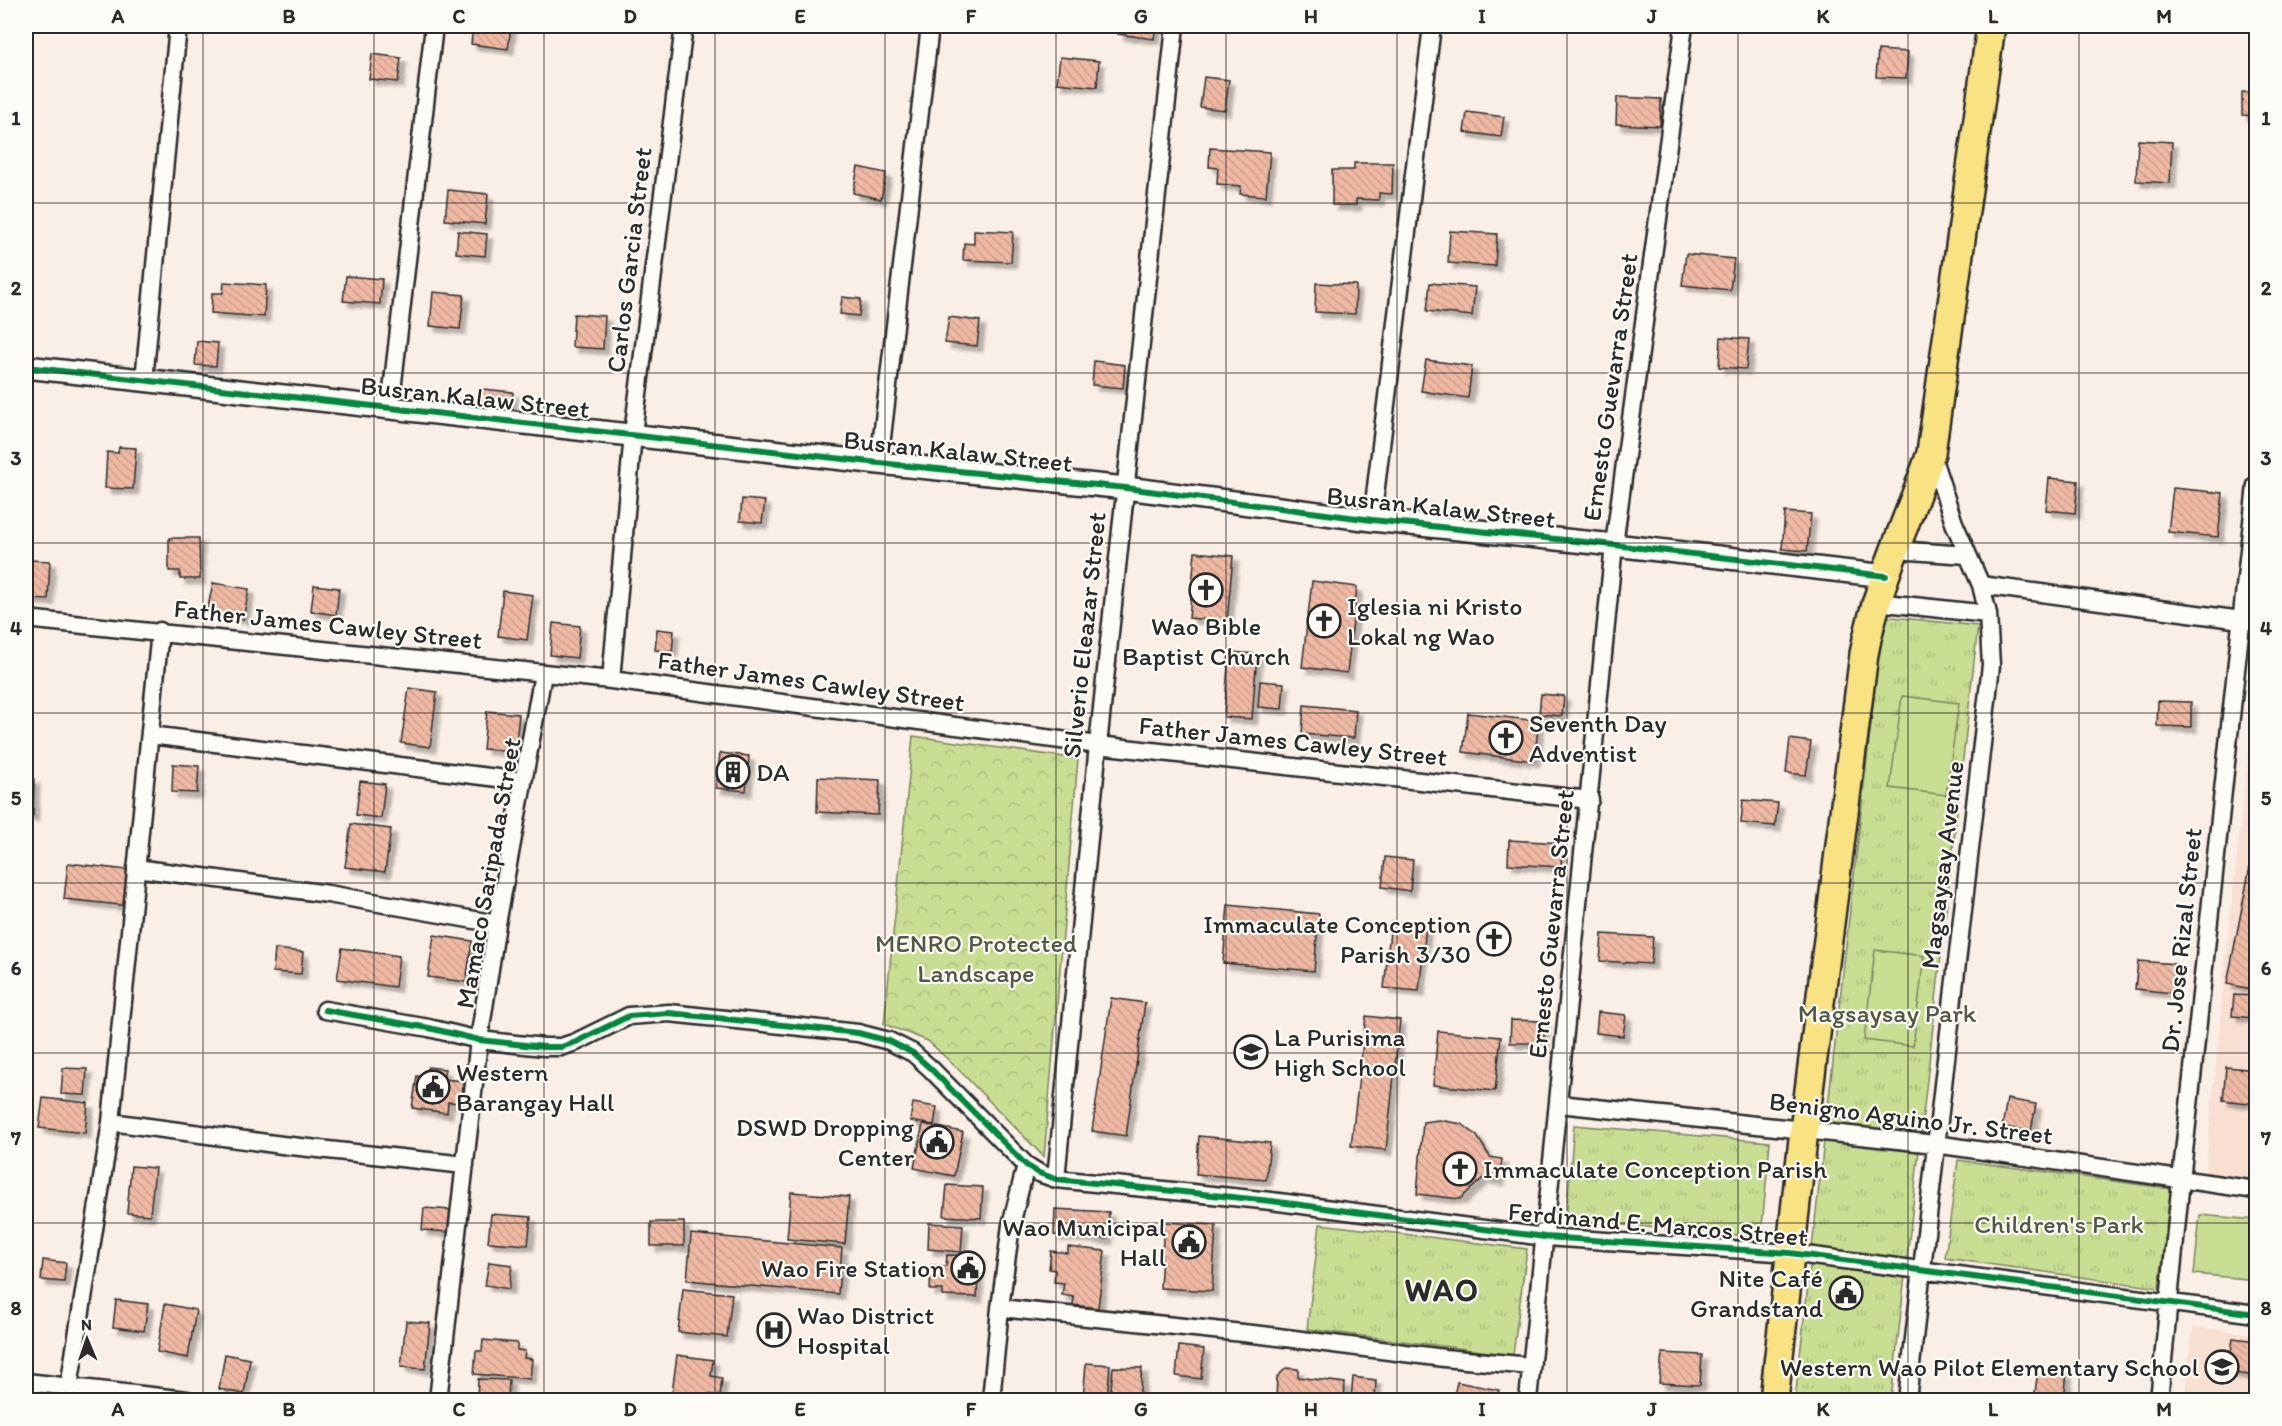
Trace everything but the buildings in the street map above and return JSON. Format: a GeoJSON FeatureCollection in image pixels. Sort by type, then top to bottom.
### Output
{"type":"FeatureCollection","features":[{"type":"Feature","properties":{"kind":"main road"},"geometry":{"type":"LineString","coordinates":[[1774,1401],[1804,1130],[1863,664],[1876,602],[1931,453],[1991,26]]}},
{"type":"Feature","properties":{"kind":"street"},"geometry":{"type":"LineString","coordinates":[[144,380],[178,26]]}},
{"type":"Feature","properties":{"kind":"street"},"geometry":{"type":"LineString","coordinates":[[390,408],[434,26]]}},
{"type":"Feature","properties":{"kind":"street","name":"Carlos Garcia Street"},"geometry":{"type":"LineString","coordinates":[[612,680],[633,434],[684,26]]}},
{"type":"Feature","properties":{"kind":"street"},"geometry":{"type":"LineString","coordinates":[[879,464],[930,26]]}},
{"type":"Feature","properties":{"kind":"street","name":"Silverio Eleazar Street"},"geometry":{"type":"LineString","coordinates":[[1056,1179],[1098,745],[1175,26]]}},
{"type":"Feature","properties":{"kind":"street"},"geometry":{"type":"LineString","coordinates":[[1372,520],[1432,26]]}},
{"type":"Feature","properties":{"kind":"street","name":"Ernesto Guevarra Street"},"geometry":{"type":"LineString","coordinates":[[1528,1401],[1614,545],[1684,26]]}},
{"type":"Feature","properties":{"kind":"street","name":"Busran Kalaw Street"},"geometry":{"type":"LineString","coordinates":[[26,367],[633,434],[879,464],[1126,488],[1372,520],[1886,576]]}},
{"type":"Feature","properties":{"kind":"street","name":"Magsaysay Avenue"},"geometry":{"type":"LineString","coordinates":[[1907,1401],[1991,665],[1988,614],[1980,585],[1931,453]]}},
{"type":"Feature","properties":{"kind":"street","name":"Dr. Jose Rizal Street"},"geometry":{"type":"LineString","coordinates":[[2159,1401],[2181,1180],[2249,622],[2256,485]]}},
{"type":"Feature","properties":{"kind":"street"},"geometry":{"type":"LineString","coordinates":[[1896,550],[1967,555]]}},
{"type":"Feature","properties":{"kind":"street"},"geometry":{"type":"LineString","coordinates":[[1980,585],[2249,622]]}},
{"type":"Feature","properties":{"kind":"street"},"geometry":{"type":"LineString","coordinates":[[1876,602],[1988,614]]}},
{"type":"Feature","properties":{"kind":"street","name":"Father James Cawley Street"},"geometry":{"type":"LineString","coordinates":[[26,619],[160,631],[612,680],[1098,745],[1590,800]]}},
{"type":"Feature","properties":{"kind":"street"},"geometry":{"type":"LineString","coordinates":[[69,1387],[111,1122],[160,631]]}},
{"type":"Feature","properties":{"kind":"street","name":"Mamaco Saripada Street"},"geometry":{"type":"LineString","coordinates":[[438,1401],[480,1040],[497,924],[543,674]]}},
{"type":"Feature","properties":{"kind":"street"},"geometry":{"type":"LineString","coordinates":[[150,735],[522,781]]}},
{"type":"Feature","properties":{"kind":"street"},"geometry":{"type":"LineString","coordinates":[[136,868],[328,894],[497,924]]}},
{"type":"Feature","properties":{"kind":"street"},"geometry":{"type":"LineString","coordinates":[[325,1010],[429,1028],[480,1040],[544,1047],[561,1047],[576,1042],[629,1016],[658,1013],[858,1033],[889,1041],[913,1053],[947,1084],[1026,1165],[1011,1225],[991,1401]]}},
{"type":"Feature","properties":{"kind":"street","name":"Benigno Aguino Jr. Street"},"geometry":{"type":"LineString","coordinates":[[1559,1104],[1935,1144],[2256,1190]]}},
{"type":"Feature","properties":{"kind":"street"},"geometry":{"type":"LineString","coordinates":[[111,1122],[282,1145],[465,1165]]}},
{"type":"Feature","properties":{"kind":"street","name":"Ferdinand E. Marcos Street"},"geometry":{"type":"LineString","coordinates":[[1026,1165],[1056,1179],[1271,1201],[1545,1237],[1790,1253],[2256,1314]]}},
{"type":"Feature","properties":{"kind":"street"},"geometry":{"type":"LineString","coordinates":[[1000,1308],[1531,1366]]}},
{"type":"Feature","properties":{"kind":"street"},"geometry":{"type":"LineString","coordinates":[[26,1382],[187,1401]]}},
{"type":"Feature","properties":{"kind":"shaded area"},"geometry":{"type":"Polygon","coordinates":[[[2256,685],[2256,1183],[2205,1177],[2228,936],[2256,685]]]}},
{"type":"Feature","properties":{"kind":"shaded area","name":"Western Wao Pilot Elementary School"},"geometry":{"type":"Polygon","coordinates":[[[2193,1327],[2256,1334],[2256,1400],[2184,1400],[2193,1327]]]}},
{"type":"Feature","properties":{"kind":"green space","name":"Magsaysay Park"},"geometry":{"type":"Polygon","coordinates":[[[1883,616],[1978,626],[1891,1400],[1795,1400],[1883,616]]]}},
{"type":"Feature","properties":{"kind":"green space"},"geometry":{"type":"Polygon","coordinates":[[[1902,696],[1959,703],[1946,795],[1890,788],[1902,696]]]}},
{"type":"Feature","properties":{"kind":"green space","name":"MENRO Protected Landscape"},"geometry":{"type":"Polygon","coordinates":[[[913,736],[1078,759],[1044,1157],[928,1041],[884,1024],[913,736]]]}},
{"type":"Feature","properties":{"kind":"green space"},"geometry":{"type":"Polygon","coordinates":[[[1875,950],[1924,956],[1913,1046],[1864,1040],[1875,950]]]}},
{"type":"Feature","properties":{"kind":"green space"},"geometry":{"type":"Polygon","coordinates":[[[1574,1125],[1770,1142],[1761,1237],[1566,1220],[1574,1125]]]}},
{"type":"Feature","properties":{"kind":"green space","name":"Children's Park"},"geometry":{"type":"Polygon","coordinates":[[[1958,1160],[2172,1189],[2159,1288],[1945,1258],[1958,1160]]]}},
{"type":"Feature","properties":{"kind":"green space"},"geometry":{"type":"Polygon","coordinates":[[[2200,1215],[2256,1220],[2256,1280],[2194,1274],[2200,1215]]]}},
{"type":"Feature","properties":{"kind":"green space"},"geometry":{"type":"Polygon","coordinates":[[[1320,1224],[1527,1249],[1513,1355],[1307,1329],[1320,1224]]]}},
{"type":"Feature","properties":{"kind":"cycle path"},"geometry":{"type":"LineString","coordinates":[[26,367],[879,463],[1126,488],[1372,520],[1886,576]]}},
{"type":"Feature","properties":{"kind":"cycle path"},"geometry":{"type":"LineString","coordinates":[[325,1010],[429,1028],[479,1040],[544,1047],[561,1047],[576,1042],[629,1016],[669,1013],[858,1033],[889,1041],[913,1053],[1026,1165],[1056,1179],[1271,1201],[1545,1237],[1790,1253],[2256,1314]]}},
{"type":"Feature","properties":{"kind":"place","name":"Wao Bible Baptist Church"},"geometry":{"type":"Point","coordinates":[1206,590]}},
{"type":"Feature","properties":{"kind":"place","name":"Iglesia ni Kristo Lokal ng Wao"},"geometry":{"type":"Point","coordinates":[1324,621]}},
{"type":"Feature","properties":{"kind":"place","name":"Seventh Day Adventist"},"geometry":{"type":"Point","coordinates":[1506,738]}},
{"type":"Feature","properties":{"kind":"place","name":"DA"},"geometry":{"type":"Point","coordinates":[733,772]}},
{"type":"Feature","properties":{"kind":"place","name":"Immaculate Conception Parish 3/30"},"geometry":{"type":"Point","coordinates":[1494,939]}},
{"type":"Feature","properties":{"kind":"place","name":"La Purisima High School"},"geometry":{"type":"Point","coordinates":[1251,1052]}},
{"type":"Feature","properties":{"kind":"place","name":"Western Barangay Hall"},"geometry":{"type":"Point","coordinates":[433,1087]}},
{"type":"Feature","properties":{"kind":"place","name":"DSWD Dropping Center"},"geometry":{"type":"Point","coordinates":[937,1142]}},
{"type":"Feature","properties":{"kind":"place","name":"Immaculate Conception Parish"},"geometry":{"type":"Point","coordinates":[1460,1169]}},
{"type":"Feature","properties":{"kind":"place","name":"Wao Municipal Hall"},"geometry":{"type":"Point","coordinates":[1189,1242]}},
{"type":"Feature","properties":{"kind":"place","name":"Wao Fire Station"},"geometry":{"type":"Point","coordinates":[968,1268]}},
{"type":"Feature","properties":{"kind":"place","name":"Nite Café Grandstand"},"geometry":{"type":"Point","coordinates":[1846,1293]}},
{"type":"Feature","properties":{"kind":"place","name":"Wao District Hospital"},"geometry":{"type":"Point","coordinates":[774,1330]}},
{"type":"Feature","properties":{"kind":"place","name":"Western Wao Pilot Elementary School"},"geometry":{"type":"Point","coordinates":[2222,1367]}},
{"type":"Feature","properties":{"kind":"district","name":"WAO"},"geometry":{"type":"Point","coordinates":[1442,1290]}}]}
